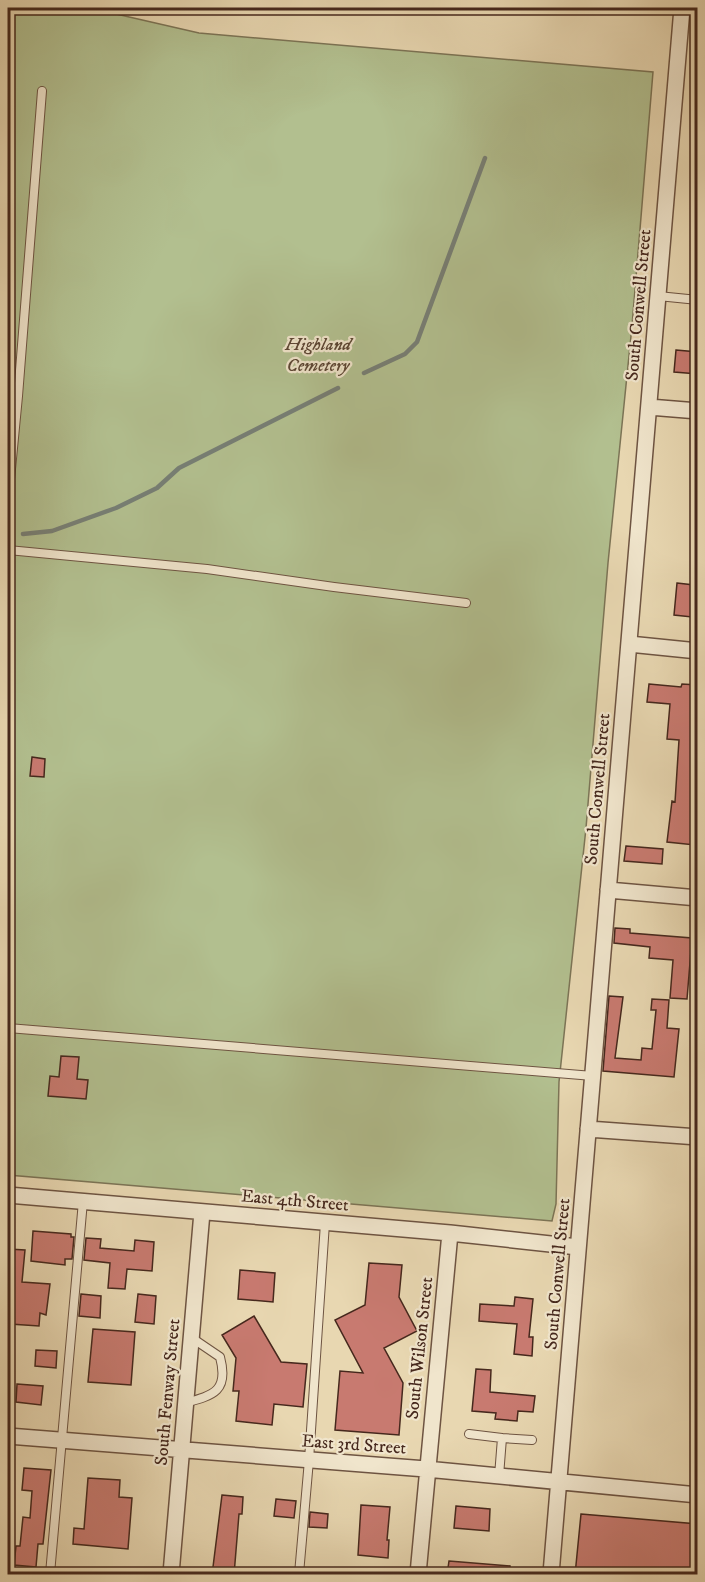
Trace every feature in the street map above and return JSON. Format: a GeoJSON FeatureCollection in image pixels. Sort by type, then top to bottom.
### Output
{"type":"FeatureCollection","features":[{"type":"Feature","properties":{"kind":"street","name":"South Conwell Street"},"geometry":{"type":"LineString","coordinates":[[551,1575],[682,8]]}},
{"type":"Feature","properties":{"kind":"street"},"geometry":{"type":"LineString","coordinates":[[649,406],[698,411]]}},
{"type":"Feature","properties":{"kind":"street"},"geometry":{"type":"LineString","coordinates":[[629,644],[698,651]]}},
{"type":"Feature","properties":{"kind":"street"},"geometry":{"type":"LineString","coordinates":[[608,890],[698,898]]}},
{"type":"Feature","properties":{"kind":"street"},"geometry":{"type":"LineString","coordinates":[[588,1129],[698,1137]]}},
{"type":"Feature","properties":{"kind":"street","name":"East 4th Street"},"geometry":{"type":"LineString","coordinates":[[8,1195],[450,1233],[578,1247]]}},
{"type":"Feature","properties":{"kind":"street","name":"South Fenway Street"},"geometry":{"type":"LineString","coordinates":[[171,1575],[202,1212]]}},
{"type":"Feature","properties":{"kind":"street","name":"South Wilson Street"},"geometry":{"type":"LineString","coordinates":[[418,1575],[426,1469],[450,1233]]}},
{"type":"Feature","properties":{"kind":"street","name":"East 3rd Street"},"geometry":{"type":"LineString","coordinates":[[8,1436],[426,1469],[698,1494]]}},
{"type":"Feature","properties":{"kind":"lane"},"geometry":{"type":"LineString","coordinates":[[8,500],[42,91]]}},
{"type":"Feature","properties":{"kind":"lane"},"geometry":{"type":"LineString","coordinates":[[658,296],[698,300]]}},
{"type":"Feature","properties":{"kind":"lane"},"geometry":{"type":"LineString","coordinates":[[8,550],[207,569],[466,603]]}},
{"type":"Feature","properties":{"kind":"lane"},"geometry":{"type":"LineString","coordinates":[[8,1028],[593,1076]]}},
{"type":"Feature","properties":{"kind":"lane"},"geometry":{"type":"LineString","coordinates":[[50,1575],[83,1201]]}},
{"type":"Feature","properties":{"kind":"lane"},"geometry":{"type":"LineString","coordinates":[[299,1575],[325,1223]]}},
{"type":"Feature","properties":{"kind":"lane"},"geometry":{"type":"LineString","coordinates":[[185,1403],[209,1396],[217,1391],[222,1383],[223,1370],[220,1357],[191,1338]]}},
{"type":"Feature","properties":{"kind":"lane"},"geometry":{"type":"LineString","coordinates":[[469,1434],[532,1440]]}},
{"type":"Feature","properties":{"kind":"lane"},"geometry":{"type":"LineString","coordinates":[[499,1476],[502,1437]]}},
{"type":"Feature","properties":{"kind":"green space","name":"Highland Cemetery"},"geometry":{"type":"Polygon","coordinates":[[[8,8],[90,8],[199,33],[653,72],[586,828],[559,1082],[556,1204],[552,1221],[8,1175],[8,8]]]}},
{"type":"Feature","properties":{"kind":"building"},"geometry":{"type":"Polygon","coordinates":[[[676,350],[698,352],[698,374],[674,372],[676,350]]]}},
{"type":"Feature","properties":{"kind":"building"},"geometry":{"type":"Polygon","coordinates":[[[677,583],[694,585],[692,617],[674,615],[677,583]]]}},
{"type":"Feature","properties":{"kind":"building"},"geometry":{"type":"Polygon","coordinates":[[[649,684],[681,687],[682,684],[698,685],[698,818],[695,845],[667,842],[672,801],[675,802],[679,740],[667,739],[670,704],[647,702],[649,684]]]}},
{"type":"Feature","properties":{"kind":"building"},"geometry":{"type":"Polygon","coordinates":[[[32,757],[45,759],[44,777],[30,776],[32,757]]]}},
{"type":"Feature","properties":{"kind":"building"},"geometry":{"type":"Polygon","coordinates":[[[626,846],[663,849],[662,864],[624,861],[626,846]]]}},
{"type":"Feature","properties":{"kind":"building"},"geometry":{"type":"Polygon","coordinates":[[[615,928],[630,929],[630,933],[692,938],[687,999],[670,998],[673,960],[649,958],[650,947],[614,943],[615,928]]]}},
{"type":"Feature","properties":{"kind":"building"},"geometry":{"type":"Polygon","coordinates":[[[609,996],[623,997],[615,1058],[641,1060],[642,1048],[652,1049],[656,1010],[651,1010],[652,999],[669,1000],[667,1028],[679,1029],[674,1077],[603,1071],[609,996]]]}},
{"type":"Feature","properties":{"kind":"building"},"geometry":{"type":"Polygon","coordinates":[[[61,1056],[79,1057],[77,1079],[88,1080],[86,1099],[48,1096],[50,1076],[59,1077],[61,1056]]]}},
{"type":"Feature","properties":{"kind":"building"},"geometry":{"type":"Polygon","coordinates":[[[33,1231],[71,1234],[71,1237],[74,1237],[72,1259],[65,1259],[65,1265],[31,1261],[33,1231]]]}},
{"type":"Feature","properties":{"kind":"building"},"geometry":{"type":"Polygon","coordinates":[[[86,1238],[101,1239],[100,1248],[134,1251],[135,1240],[154,1242],[152,1271],[127,1269],[125,1289],[108,1288],[110,1263],[84,1260],[86,1238]]]}},
{"type":"Feature","properties":{"kind":"building"},"geometry":{"type":"Polygon","coordinates":[[[8,1249],[25,1250],[22,1282],[50,1284],[46,1315],[40,1313],[39,1326],[10,1324],[12,1309],[8,1308],[8,1249]]]}},
{"type":"Feature","properties":{"kind":"building"},"geometry":{"type":"Polygon","coordinates":[[[369,1263],[402,1265],[399,1297],[417,1331],[384,1348],[403,1383],[399,1435],[335,1430],[340,1371],[363,1373],[335,1320],[365,1305],[369,1263]]]}},
{"type":"Feature","properties":{"kind":"building"},"geometry":{"type":"Polygon","coordinates":[[[240,1270],[275,1273],[273,1302],[238,1299],[240,1270]]]}},
{"type":"Feature","properties":{"kind":"building"},"geometry":{"type":"Polygon","coordinates":[[[81,1294],[101,1296],[100,1318],[79,1316],[81,1294]]]}},
{"type":"Feature","properties":{"kind":"building"},"geometry":{"type":"Polygon","coordinates":[[[138,1294],[156,1296],[154,1324],[135,1322],[138,1294]]]}},
{"type":"Feature","properties":{"kind":"building"},"geometry":{"type":"Polygon","coordinates":[[[515,1297],[533,1299],[529,1337],[533,1337],[532,1356],[514,1354],[517,1324],[479,1321],[480,1304],[514,1306],[515,1297]]]}},
{"type":"Feature","properties":{"kind":"building"},"geometry":{"type":"Polygon","coordinates":[[[254,1316],[281,1362],[307,1364],[303,1407],[274,1404],[272,1425],[236,1421],[239,1391],[233,1391],[236,1358],[222,1335],[254,1316]]]}},
{"type":"Feature","properties":{"kind":"building"},"geometry":{"type":"Polygon","coordinates":[[[93,1329],[135,1332],[131,1385],[88,1382],[93,1329]]]}},
{"type":"Feature","properties":{"kind":"building"},"geometry":{"type":"Polygon","coordinates":[[[36,1350],[57,1351],[56,1368],[35,1366],[36,1350]]]}},
{"type":"Feature","properties":{"kind":"building"},"geometry":{"type":"Polygon","coordinates":[[[476,1369],[491,1370],[490,1392],[535,1396],[533,1412],[518,1411],[517,1421],[495,1419],[496,1413],[472,1411],[476,1369]]]}},
{"type":"Feature","properties":{"kind":"building"},"geometry":{"type":"Polygon","coordinates":[[[17,1384],[43,1386],[41,1405],[16,1402],[17,1384]]]}},
{"type":"Feature","properties":{"kind":"building"},"geometry":{"type":"Polygon","coordinates":[[[24,1468],[51,1470],[43,1544],[38,1544],[36,1567],[14,1565],[16,1546],[20,1546],[23,1517],[30,1518],[32,1491],[22,1490],[24,1468]]]}},
{"type":"Feature","properties":{"kind":"building"},"geometry":{"type":"Polygon","coordinates":[[[88,1478],[120,1480],[119,1497],[132,1498],[128,1549],[73,1544],[74,1528],[84,1529],[88,1478]]]}},
{"type":"Feature","properties":{"kind":"building"},"geometry":{"type":"Polygon","coordinates":[[[222,1495],[243,1497],[242,1514],[239,1514],[234,1575],[212,1575],[222,1495]]]}},
{"type":"Feature","properties":{"kind":"building"},"geometry":{"type":"Polygon","coordinates":[[[276,1499],[296,1501],[294,1518],[274,1516],[276,1499]]]}},
{"type":"Feature","properties":{"kind":"building"},"geometry":{"type":"Polygon","coordinates":[[[361,1505],[390,1507],[388,1558],[358,1555],[361,1505]]]}},
{"type":"Feature","properties":{"kind":"building"},"geometry":{"type":"Polygon","coordinates":[[[456,1506],[490,1509],[489,1531],[454,1528],[456,1506]]]}},
{"type":"Feature","properties":{"kind":"building"},"geometry":{"type":"Polygon","coordinates":[[[310,1512],[328,1514],[327,1528],[309,1527],[310,1512]]]}},
{"type":"Feature","properties":{"kind":"building"},"geometry":{"type":"Polygon","coordinates":[[[581,1514],[698,1524],[698,1575],[575,1575],[581,1514]]]}},
{"type":"Feature","properties":{"kind":"building"},"geometry":{"type":"Polygon","coordinates":[[[449,1561],[510,1566],[510,1575],[447,1575],[449,1561]]]}},
{"type":"Feature","properties":{"kind":"waterway"},"geometry":{"type":"LineString","coordinates":[[364,373],[405,354],[417,342],[485,158]]}},
{"type":"Feature","properties":{"kind":"waterway"},"geometry":{"type":"LineString","coordinates":[[23,534],[52,531],[116,508],[157,488],[179,468],[338,388]]}}]}
